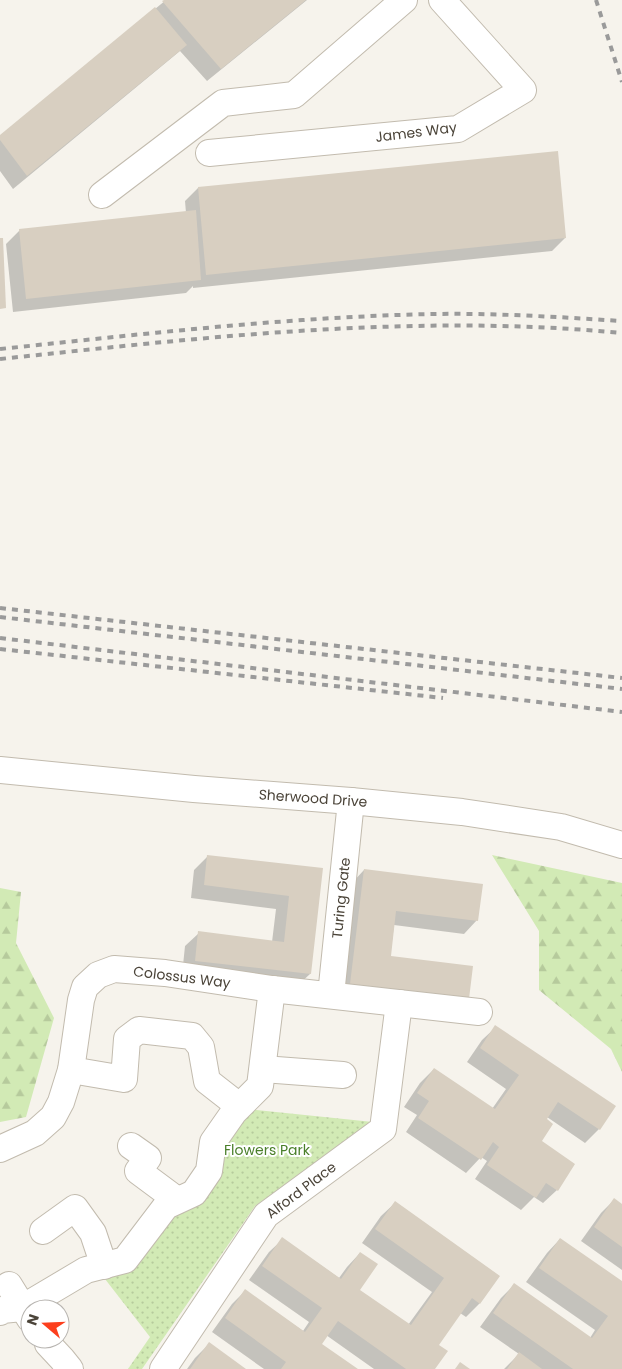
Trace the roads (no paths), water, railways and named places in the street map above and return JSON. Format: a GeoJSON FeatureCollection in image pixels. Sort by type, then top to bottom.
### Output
{"type":"FeatureCollection","features":[{"type":"Feature","properties":{"kind":"street"},"geometry":{"type":"LineString","coordinates":[[102,195],[223,103],[294,95],[404,0]]}},
{"type":"Feature","properties":{"kind":"street","name":"James Way"},"geometry":{"type":"LineString","coordinates":[[209,153],[458,129],[523,90],[442,0]]}},
{"type":"Feature","properties":{"kind":"street","name":"Sherwood Drive"},"geometry":{"type":"LineString","coordinates":[[0,770],[194,789],[351,800],[462,812],[562,827],[622,845]]}},
{"type":"Feature","properties":{"kind":"street","name":"Turing Gate"},"geometry":{"type":"LineString","coordinates":[[331,995],[351,800]]}},
{"type":"Feature","properties":{"kind":"street","name":"Colossus Way"},"geometry":{"type":"LineString","coordinates":[[0,1149],[35,1132],[53,1117],[61,1102],[71,1070],[81,1000],[85,987],[98,975],[114,969],[165,973],[272,989],[479,1012]]}},
{"type":"Feature","properties":{"kind":"street"},"geometry":{"type":"LineString","coordinates":[[3,1277],[17,1313],[86,1270],[125,1260],[166,1206],[194,1193],[209,1171],[213,1142],[239,1106],[260,1086],[272,989]]}},
{"type":"Feature","properties":{"kind":"street","name":"Alford Place"},"geometry":{"type":"LineString","coordinates":[[163,1369],[266,1215],[383,1129],[399,1003]]}},
{"type":"Feature","properties":{"kind":"street"},"geometry":{"type":"LineString","coordinates":[[71,1070],[124,1079],[127,1039],[139,1030],[192,1036],[201,1046],[206,1081],[239,1106]]}},
{"type":"Feature","properties":{"kind":"street"},"geometry":{"type":"LineString","coordinates":[[263,1069],[343,1075]]}},
{"type":"Feature","properties":{"kind":"street"},"geometry":{"type":"LineString","coordinates":[[131,1146],[148,1158],[138,1171],[177,1200]]}},
{"type":"Feature","properties":{"kind":"street"},"geometry":{"type":"LineString","coordinates":[[43,1231],[75,1208],[93,1234],[104,1266]]}},
{"type":"Feature","properties":{"kind":"railway"},"geometry":{"type":"LineString","coordinates":[[596,0],[622,82]]}},
{"type":"Feature","properties":{"kind":"railway"},"geometry":{"type":"LineString","coordinates":[[0,349],[270,322],[379,316],[480,314],[622,321]]}},
{"type":"Feature","properties":{"kind":"railway"},"geometry":{"type":"LineString","coordinates":[[0,359],[155,343],[311,330],[466,326],[544,327],[622,333]]}},
{"type":"Feature","properties":{"kind":"railway"},"geometry":{"type":"LineString","coordinates":[[0,608],[622,678]]}},
{"type":"Feature","properties":{"kind":"railway"},"geometry":{"type":"LineString","coordinates":[[0,617],[622,689]]}},
{"type":"Feature","properties":{"kind":"railway"},"geometry":{"type":"LineString","coordinates":[[0,638],[622,712]]}},
{"type":"Feature","properties":{"kind":"railway"},"geometry":{"type":"LineString","coordinates":[[0,649],[443,698]]}},
{"type":"Feature","properties":{"kind":"park label","name":"Flowers Park"},"geometry":{"type":"Point","coordinates":[267,1150]}}]}
